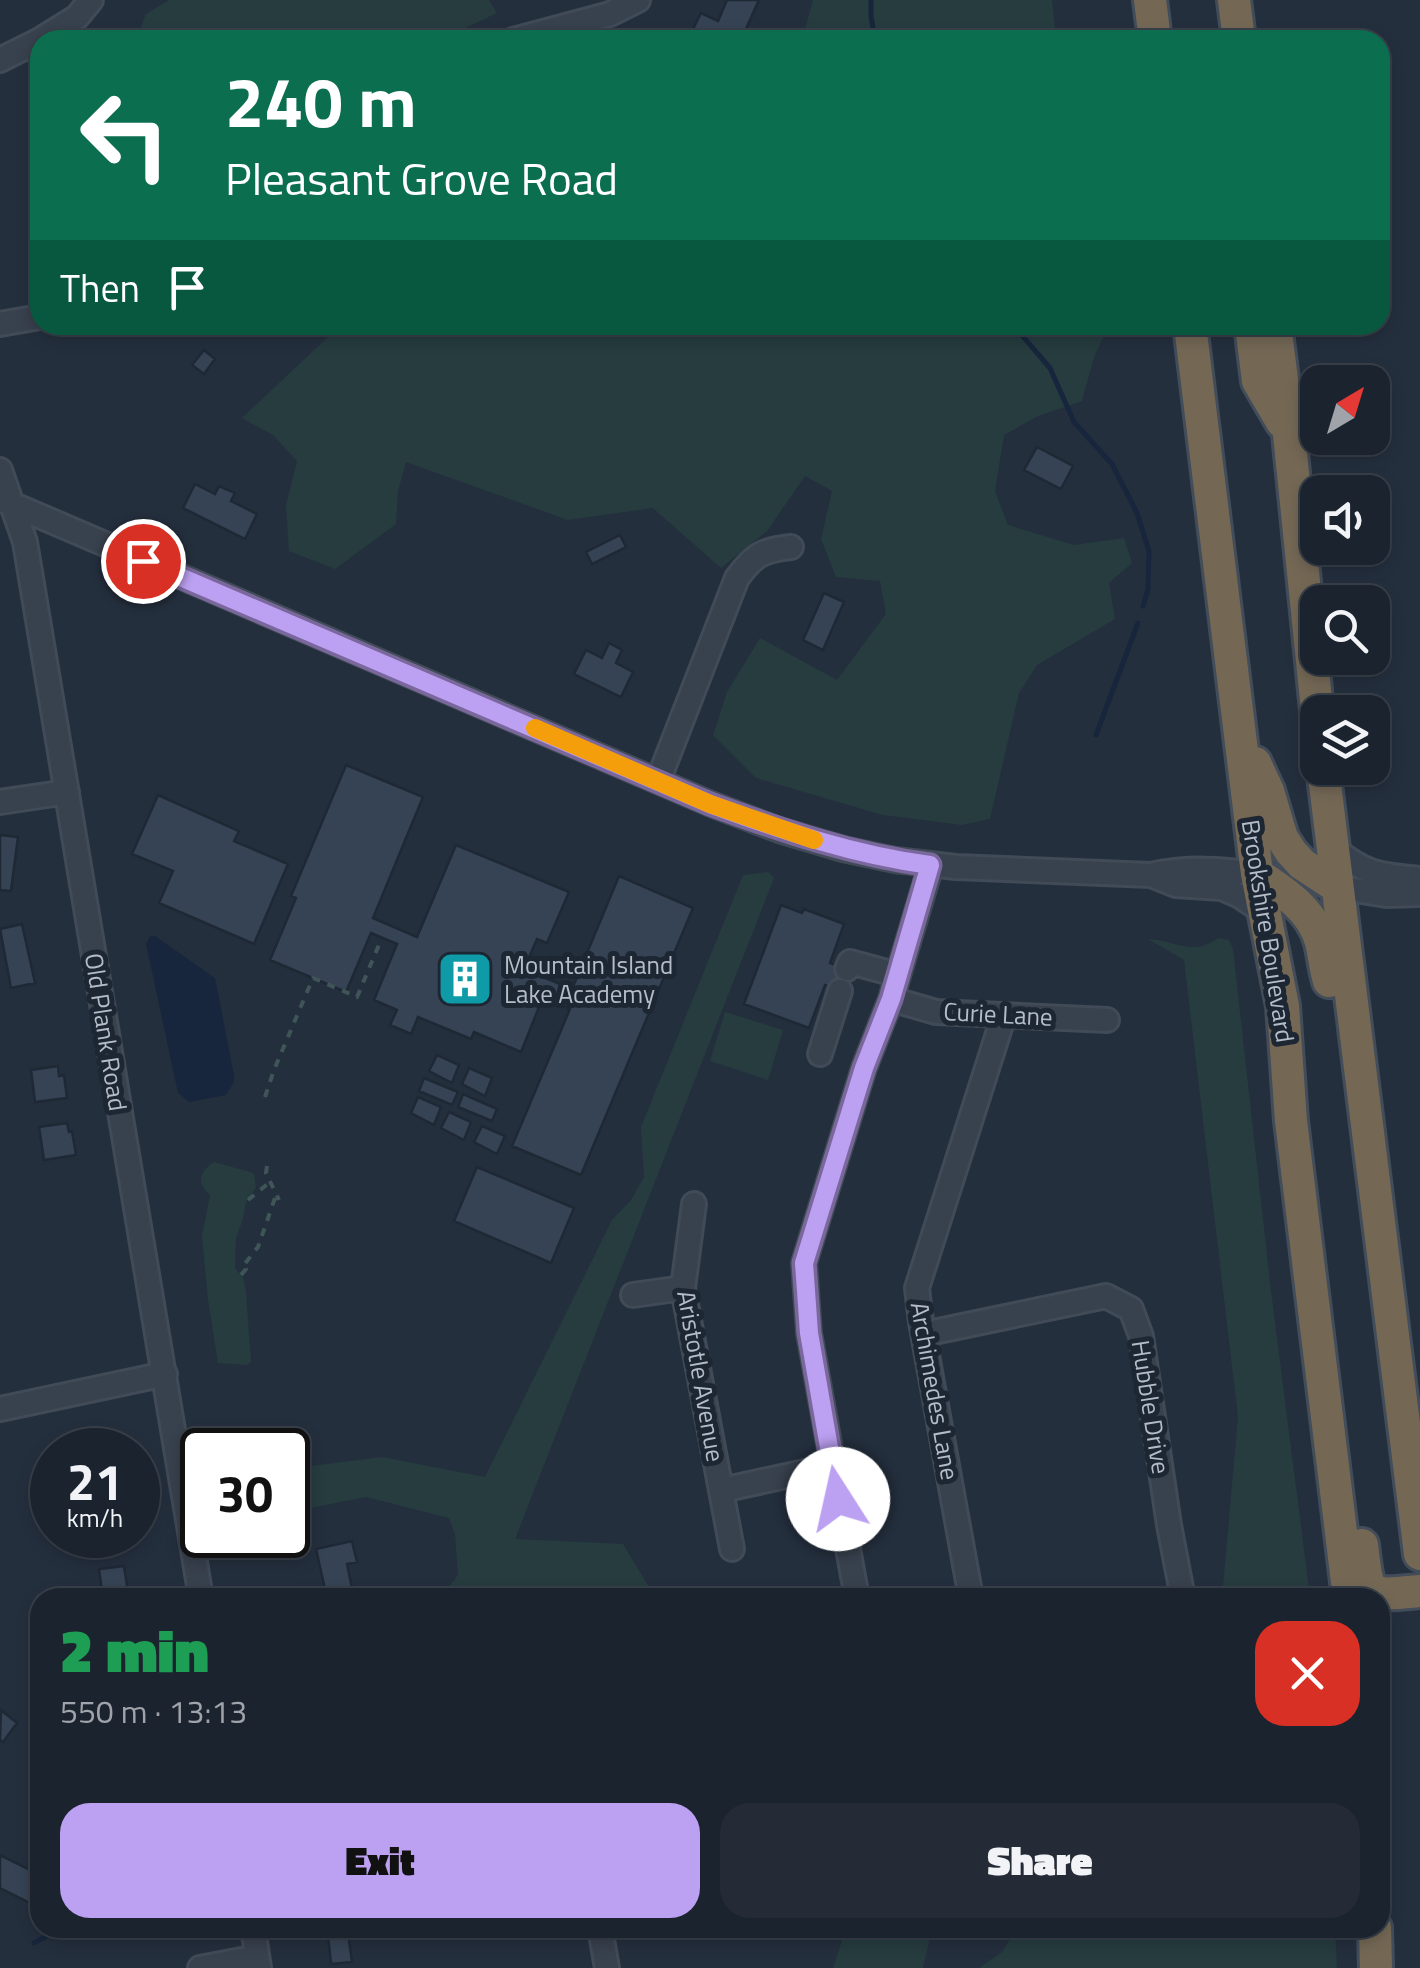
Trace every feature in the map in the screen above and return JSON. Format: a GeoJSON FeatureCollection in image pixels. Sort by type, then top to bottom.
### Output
{"type":"FeatureCollection","features":[{"type":"Feature","properties":{"kind":"highway"},"geometry":{"type":"LineString","coordinates":[[1150,0],[1154,30]]}},
{"type":"Feature","properties":{"kind":"highway"},"geometry":{"type":"LineString","coordinates":[[1234,0],[1238,30]]}},
{"type":"Feature","properties":{"kind":"highway","name":"Brookshire Boulevard"},"geometry":{"type":"LineString","coordinates":[[1191,335],[1257,874],[1283,1006],[1291,1120],[1348,1588]]}},
{"type":"Feature","properties":{"kind":"highway"},"geometry":{"type":"LineString","coordinates":[[1252,335],[1258,381],[1289,434]]}},
{"type":"Feature","properties":{"kind":"highway"},"geometry":{"type":"LineString","coordinates":[[1277,335],[1315,695]]}},
{"type":"Feature","properties":{"kind":"highway"},"geometry":{"type":"LineString","coordinates":[[1240,732],[1268,791],[1282,838],[1302,864],[1337,887]]}},
{"type":"Feature","properties":{"kind":"highway"},"geometry":{"type":"LineString","coordinates":[[1325,785],[1420,1554]]}},
{"type":"Feature","properties":{"kind":"highway"},"geometry":{"type":"LineString","coordinates":[[1257,874],[1298,904],[1317,929],[1327,975],[1358,1050]]}},
{"type":"Feature","properties":{"kind":"highway"},"geometry":{"type":"LineString","coordinates":[[1313,1303],[1328,1321],[1345,1452],[1366,1577],[1372,1588]]}},
{"type":"Feature","properties":{"kind":"highway"},"geometry":{"type":"LineString","coordinates":[[1390,1594],[1420,1591]]}},
{"type":"Feature","properties":{"kind":"highway"},"geometry":{"type":"LineString","coordinates":[[1375,1938],[1376,1968]]}},
{"type":"Feature","properties":{"kind":"street"},"geometry":{"type":"LineString","coordinates":[[57,30],[77,18],[90,0]]}},
{"type":"Feature","properties":{"kind":"street"},"geometry":{"type":"LineString","coordinates":[[550,30],[610,14],[638,0]]}},
{"type":"Feature","properties":{"kind":"street"},"geometry":{"type":"LineString","coordinates":[[0,60],[30,45]]}},
{"type":"Feature","properties":{"kind":"street"},"geometry":{"type":"LineString","coordinates":[[0,324],[30,319]]}},
{"type":"Feature","properties":{"kind":"street","name":"Old Plank Road"},"geometry":{"type":"LineString","coordinates":[[0,470],[6,502],[25,542],[199,1588]]}},
{"type":"Feature","properties":{"kind":"street"},"geometry":{"type":"LineString","coordinates":[[6,502],[710,804],[842,849],[930,865],[1150,875],[1177,869],[1257,874]]}},
{"type":"Feature","properties":{"kind":"street"},"geometry":{"type":"LineString","coordinates":[[658,781],[736,578],[750,561],[767,550],[792,547]]}},
{"type":"Feature","properties":{"kind":"street"},"geometry":{"type":"LineString","coordinates":[[0,802],[67,792]]}},
{"type":"Feature","properties":{"kind":"street"},"geometry":{"type":"LineString","coordinates":[[1332,848],[1368,872],[1420,879]]}},
{"type":"Feature","properties":{"kind":"street"},"geometry":{"type":"LineString","coordinates":[[855,1588],[809,1333],[804,1263],[864,1068],[891,999],[930,865]]}},
{"type":"Feature","properties":{"kind":"street"},"geometry":{"type":"LineString","coordinates":[[1150,875],[1176,885],[1222,888],[1264,912]]}},
{"type":"Feature","properties":{"kind":"street"},"geometry":{"type":"LineString","coordinates":[[1337,887],[1386,895],[1420,894]]}},
{"type":"Feature","properties":{"kind":"street"},"geometry":{"type":"LineString","coordinates":[[820,1054],[850,962],[898,975]]}},
{"type":"Feature","properties":{"kind":"street","name":"Curie Lane"},"geometry":{"type":"LineString","coordinates":[[891,999],[936,1012],[1107,1020]]}},
{"type":"Feature","properties":{"kind":"street","name":"Archimedes Lane"},"geometry":{"type":"LineString","coordinates":[[970,1588],[917,1288],[1004,1016]]}},
{"type":"Feature","properties":{"kind":"street","name":"Aristotle Avenue"},"geometry":{"type":"LineString","coordinates":[[694,1204],[683,1288],[732,1549]]}},
{"type":"Feature","properties":{"kind":"street"},"geometry":{"type":"LineString","coordinates":[[633,1295],[683,1288]]}},
{"type":"Feature","properties":{"kind":"street","name":"Hubble Drive"},"geometry":{"type":"LineString","coordinates":[[924,1334],[1106,1296],[1131,1310],[1141,1336],[1181,1588]]}},
{"type":"Feature","properties":{"kind":"street"},"geometry":{"type":"LineString","coordinates":[[0,1409],[165,1374]]}},
{"type":"Feature","properties":{"kind":"street"},"geometry":{"type":"LineString","coordinates":[[722,1490],[832,1466]]}},
{"type":"Feature","properties":{"kind":"street"},"geometry":{"type":"LineString","coordinates":[[200,1968],[258,1963],[254,1938]]}},
{"type":"Feature","properties":{"kind":"street"},"geometry":{"type":"LineString","coordinates":[[602,1938],[607,1968]]}},
{"type":"Feature","properties":{"kind":"path"},"geometry":{"type":"LineString","coordinates":[[266,1098],[270,1078],[313,978],[357,997],[381,940]]}},
{"type":"Feature","properties":{"kind":"path"},"geometry":{"type":"LineString","coordinates":[[241,1275],[278,1197],[266,1173],[267,1166]]}},
{"type":"Feature","properties":{"kind":"path"},"geometry":{"type":"LineString","coordinates":[[248,1200],[270,1182]]}},
{"type":"Feature","properties":{"kind":"green space"},"geometry":{"type":"Polygon","coordinates":[[[169,0],[489,0],[497,13],[461,30],[140,30],[146,14],[169,0]]]}},
{"type":"Feature","properties":{"kind":"green space"},"geometry":{"type":"Polygon","coordinates":[[[813,0],[1052,0],[1055,30],[805,30],[813,0]]]}},
{"type":"Feature","properties":{"kind":"green space"},"geometry":{"type":"Polygon","coordinates":[[[330,335],[1104,335],[1082,401],[1038,416],[1004,435],[995,491],[1008,525],[1074,545],[1124,538],[1132,563],[1109,583],[1115,619],[1037,665],[1019,693],[990,819],[962,825],[883,815],[756,778],[713,735],[727,692],[760,638],[837,680],[886,614],[880,581],[836,577],[821,539],[832,491],[805,476],[767,531],[721,568],[653,508],[568,520],[406,462],[398,491],[396,524],[335,569],[289,551],[286,505],[297,461],[273,435],[242,418],[330,335]]]}},
{"type":"Feature","properties":{"kind":"green space"},"geometry":{"type":"Polygon","coordinates":[[[768,872],[774,878],[515,1539],[623,1544],[650,1588],[448,1588],[458,1575],[455,1534],[449,1518],[366,1497],[310,1508],[310,1466],[382,1457],[485,1477],[612,1220],[631,1200],[644,1177],[641,1127],[743,875],[768,872]]]}},
{"type":"Feature","properties":{"kind":"green space"},"geometry":{"type":"Polygon","coordinates":[[[1218,938],[1229,940],[1233,949],[1309,1588],[1223,1588],[1238,1417],[1184,960],[1148,939],[1193,947],[1218,938]]]}},
{"type":"Feature","properties":{"kind":"green space"},"geometry":{"type":"Polygon","coordinates":[[[725,1012],[783,1030],[768,1080],[710,1061],[725,1012]]]}},
{"type":"Feature","properties":{"kind":"green space"},"geometry":{"type":"Polygon","coordinates":[[[214,1162],[254,1174],[256,1187],[246,1202],[236,1238],[235,1268],[246,1291],[251,1362],[247,1365],[218,1363],[202,1236],[210,1195],[201,1178],[214,1162]]]}},
{"type":"Feature","properties":{"kind":"green space"},"geometry":{"type":"Polygon","coordinates":[[[843,1938],[930,1938],[923,1968],[833,1968],[843,1938]]]}},
{"type":"Feature","properties":{"kind":"green space"},"geometry":{"type":"Polygon","coordinates":[[[1011,1938],[1336,1938],[1337,1968],[979,1968],[1002,1952],[1011,1938]]]}},
{"type":"Feature","properties":{"kind":"water"},"geometry":{"type":"Polygon","coordinates":[[[150,936],[215,978],[234,1075],[226,1095],[189,1102],[178,1093],[146,944],[150,936]]]}},
{"type":"Feature","properties":{"kind":"building"},"geometry":{"type":"Polygon","coordinates":[[[727,0],[759,0],[746,30],[693,29],[701,13],[718,21],[727,0]]]}},
{"type":"Feature","properties":{"kind":"building"},"geometry":{"type":"Polygon","coordinates":[[[204,350],[215,359],[204,374],[192,365],[204,350]]]}},
{"type":"Feature","properties":{"kind":"building"},"geometry":{"type":"Polygon","coordinates":[[[1037,447],[1073,466],[1061,489],[1024,470],[1037,447]]]}},
{"type":"Feature","properties":{"kind":"building"},"geometry":{"type":"Polygon","coordinates":[[[195,484],[215,494],[219,486],[235,493],[231,501],[257,514],[245,539],[183,508],[195,484]]]}},
{"type":"Feature","properties":{"kind":"building"},"geometry":{"type":"Polygon","coordinates":[[[620,535],[626,547],[592,564],[586,552],[620,535]]]}},
{"type":"Feature","properties":{"kind":"building"},"geometry":{"type":"Polygon","coordinates":[[[824,593],[844,602],[823,650],[803,640],[824,593]]]}},
{"type":"Feature","properties":{"kind":"building"},"geometry":{"type":"Polygon","coordinates":[[[609,643],[622,650],[616,663],[633,672],[621,697],[574,674],[586,650],[602,658],[609,643]]]}},
{"type":"Feature","properties":{"kind":"building","name":"Mountain Island Lake Academy"},"geometry":{"type":"Polygon","coordinates":[[[346,765],[423,797],[373,918],[417,937],[456,845],[569,892],[547,943],[537,939],[524,969],[572,989],[619,876],[693,908],[581,1175],[512,1146],[570,1009],[543,997],[521,1052],[474,1032],[471,1039],[418,1017],[411,1034],[390,1025],[397,1010],[374,1000],[397,944],[371,933],[346,992],[270,960],[296,898],[291,896],[346,765]]]}},
{"type":"Feature","properties":{"kind":"building"},"geometry":{"type":"Polygon","coordinates":[[[158,795],[239,831],[234,841],[288,864],[254,944],[159,903],[173,871],[132,854],[158,795]]]}},
{"type":"Feature","properties":{"kind":"building"},"geometry":{"type":"Polygon","coordinates":[[[0,835],[18,837],[11,891],[0,890],[0,835]]]}},
{"type":"Feature","properties":{"kind":"building"},"geometry":{"type":"Polygon","coordinates":[[[781,905],[844,924],[830,963],[852,971],[844,992],[825,985],[809,1028],[744,1004],[781,905]]]}},
{"type":"Feature","properties":{"kind":"building"},"geometry":{"type":"Polygon","coordinates":[[[22,924],[35,983],[11,988],[0,929],[22,924]]]}},
{"type":"Feature","properties":{"kind":"building"},"geometry":{"type":"Polygon","coordinates":[[[437,1055],[459,1065],[452,1083],[429,1071],[437,1055]]]}},
{"type":"Feature","properties":{"kind":"building"},"geometry":{"type":"Polygon","coordinates":[[[58,1066],[59,1076],[64,1075],[67,1098],[35,1102],[31,1070],[58,1066]]]}},
{"type":"Feature","properties":{"kind":"building"},"geometry":{"type":"Polygon","coordinates":[[[469,1068],[492,1078],[485,1096],[462,1084],[469,1068]]]}},
{"type":"Feature","properties":{"kind":"building"},"geometry":{"type":"Polygon","coordinates":[[[424,1078],[458,1092],[452,1105],[419,1091],[424,1078]]]}},
{"type":"Feature","properties":{"kind":"building"},"geometry":{"type":"Polygon","coordinates":[[[463,1094],[497,1109],[492,1121],[458,1107],[463,1094]]]}},
{"type":"Feature","properties":{"kind":"building"},"geometry":{"type":"Polygon","coordinates":[[[418,1097],[441,1107],[434,1125],[411,1113],[418,1097]]]}},
{"type":"Feature","properties":{"kind":"building"},"geometry":{"type":"Polygon","coordinates":[[[449,1112],[471,1122],[464,1140],[441,1128],[449,1112]]]}},
{"type":"Feature","properties":{"kind":"building"},"geometry":{"type":"Polygon","coordinates":[[[67,1123],[76,1155],[44,1160],[39,1127],[67,1123]]]}},
{"type":"Feature","properties":{"kind":"building"},"geometry":{"type":"Polygon","coordinates":[[[482,1126],[505,1136],[497,1154],[474,1142],[482,1126]]]}},
{"type":"Feature","properties":{"kind":"building"},"geometry":{"type":"Polygon","coordinates":[[[477,1167],[574,1208],[551,1263],[454,1221],[477,1167]]]}},
{"type":"Feature","properties":{"kind":"building"},"geometry":{"type":"Polygon","coordinates":[[[352,1541],[357,1562],[347,1564],[352,1588],[325,1588],[316,1549],[352,1541]]]}},
{"type":"Feature","properties":{"kind":"building"},"geometry":{"type":"Polygon","coordinates":[[[124,1566],[127,1588],[102,1588],[99,1569],[124,1566]]]}},
{"type":"Feature","properties":{"kind":"building"},"geometry":{"type":"Polygon","coordinates":[[[1,1710],[17,1723],[3,1742],[0,1740],[1,1710]]]}},
{"type":"Feature","properties":{"kind":"building"},"geometry":{"type":"Polygon","coordinates":[[[0,1855],[30,1870],[30,1903],[0,1888],[0,1855]]]}},
{"type":"Feature","properties":{"kind":"building"},"geometry":{"type":"Polygon","coordinates":[[[328,1938],[349,1938],[352,1962],[331,1964],[328,1938]]]}},
{"type":"Feature","properties":{"kind":"waterway"},"geometry":{"type":"LineString","coordinates":[[871,0],[873,30]]}},
{"type":"Feature","properties":{"kind":"waterway"},"geometry":{"type":"LineString","coordinates":[[1022,335],[1050,368],[1074,422],[1112,464],[1137,513],[1149,551],[1148,589],[1143,606]]}},
{"type":"Feature","properties":{"kind":"waterway"},"geometry":{"type":"LineString","coordinates":[[1096,735],[1138,623]]}},
{"type":"Feature","properties":{"kind":"waterway"},"geometry":{"type":"LineString","coordinates":[[34,1943],[43,1938]]}},
{"type":"Feature","properties":{"kind":"slow traffic"},"geometry":{"type":"LineString","coordinates":[[535,728],[710,804],[814,840]]}},
{"type":"Feature","properties":{"kind":"place","name":"Mountain Island Lake Academy"},"geometry":{"type":"Point","coordinates":[465,979]}},
{"type":"Feature","properties":{"kind":"route"},"geometry":{"type":"LineString","coordinates":[[143,561],[710,804],[842,849],[930,865],[891,999],[864,1068],[804,1263],[809,1333],[838,1499]]}}]}
